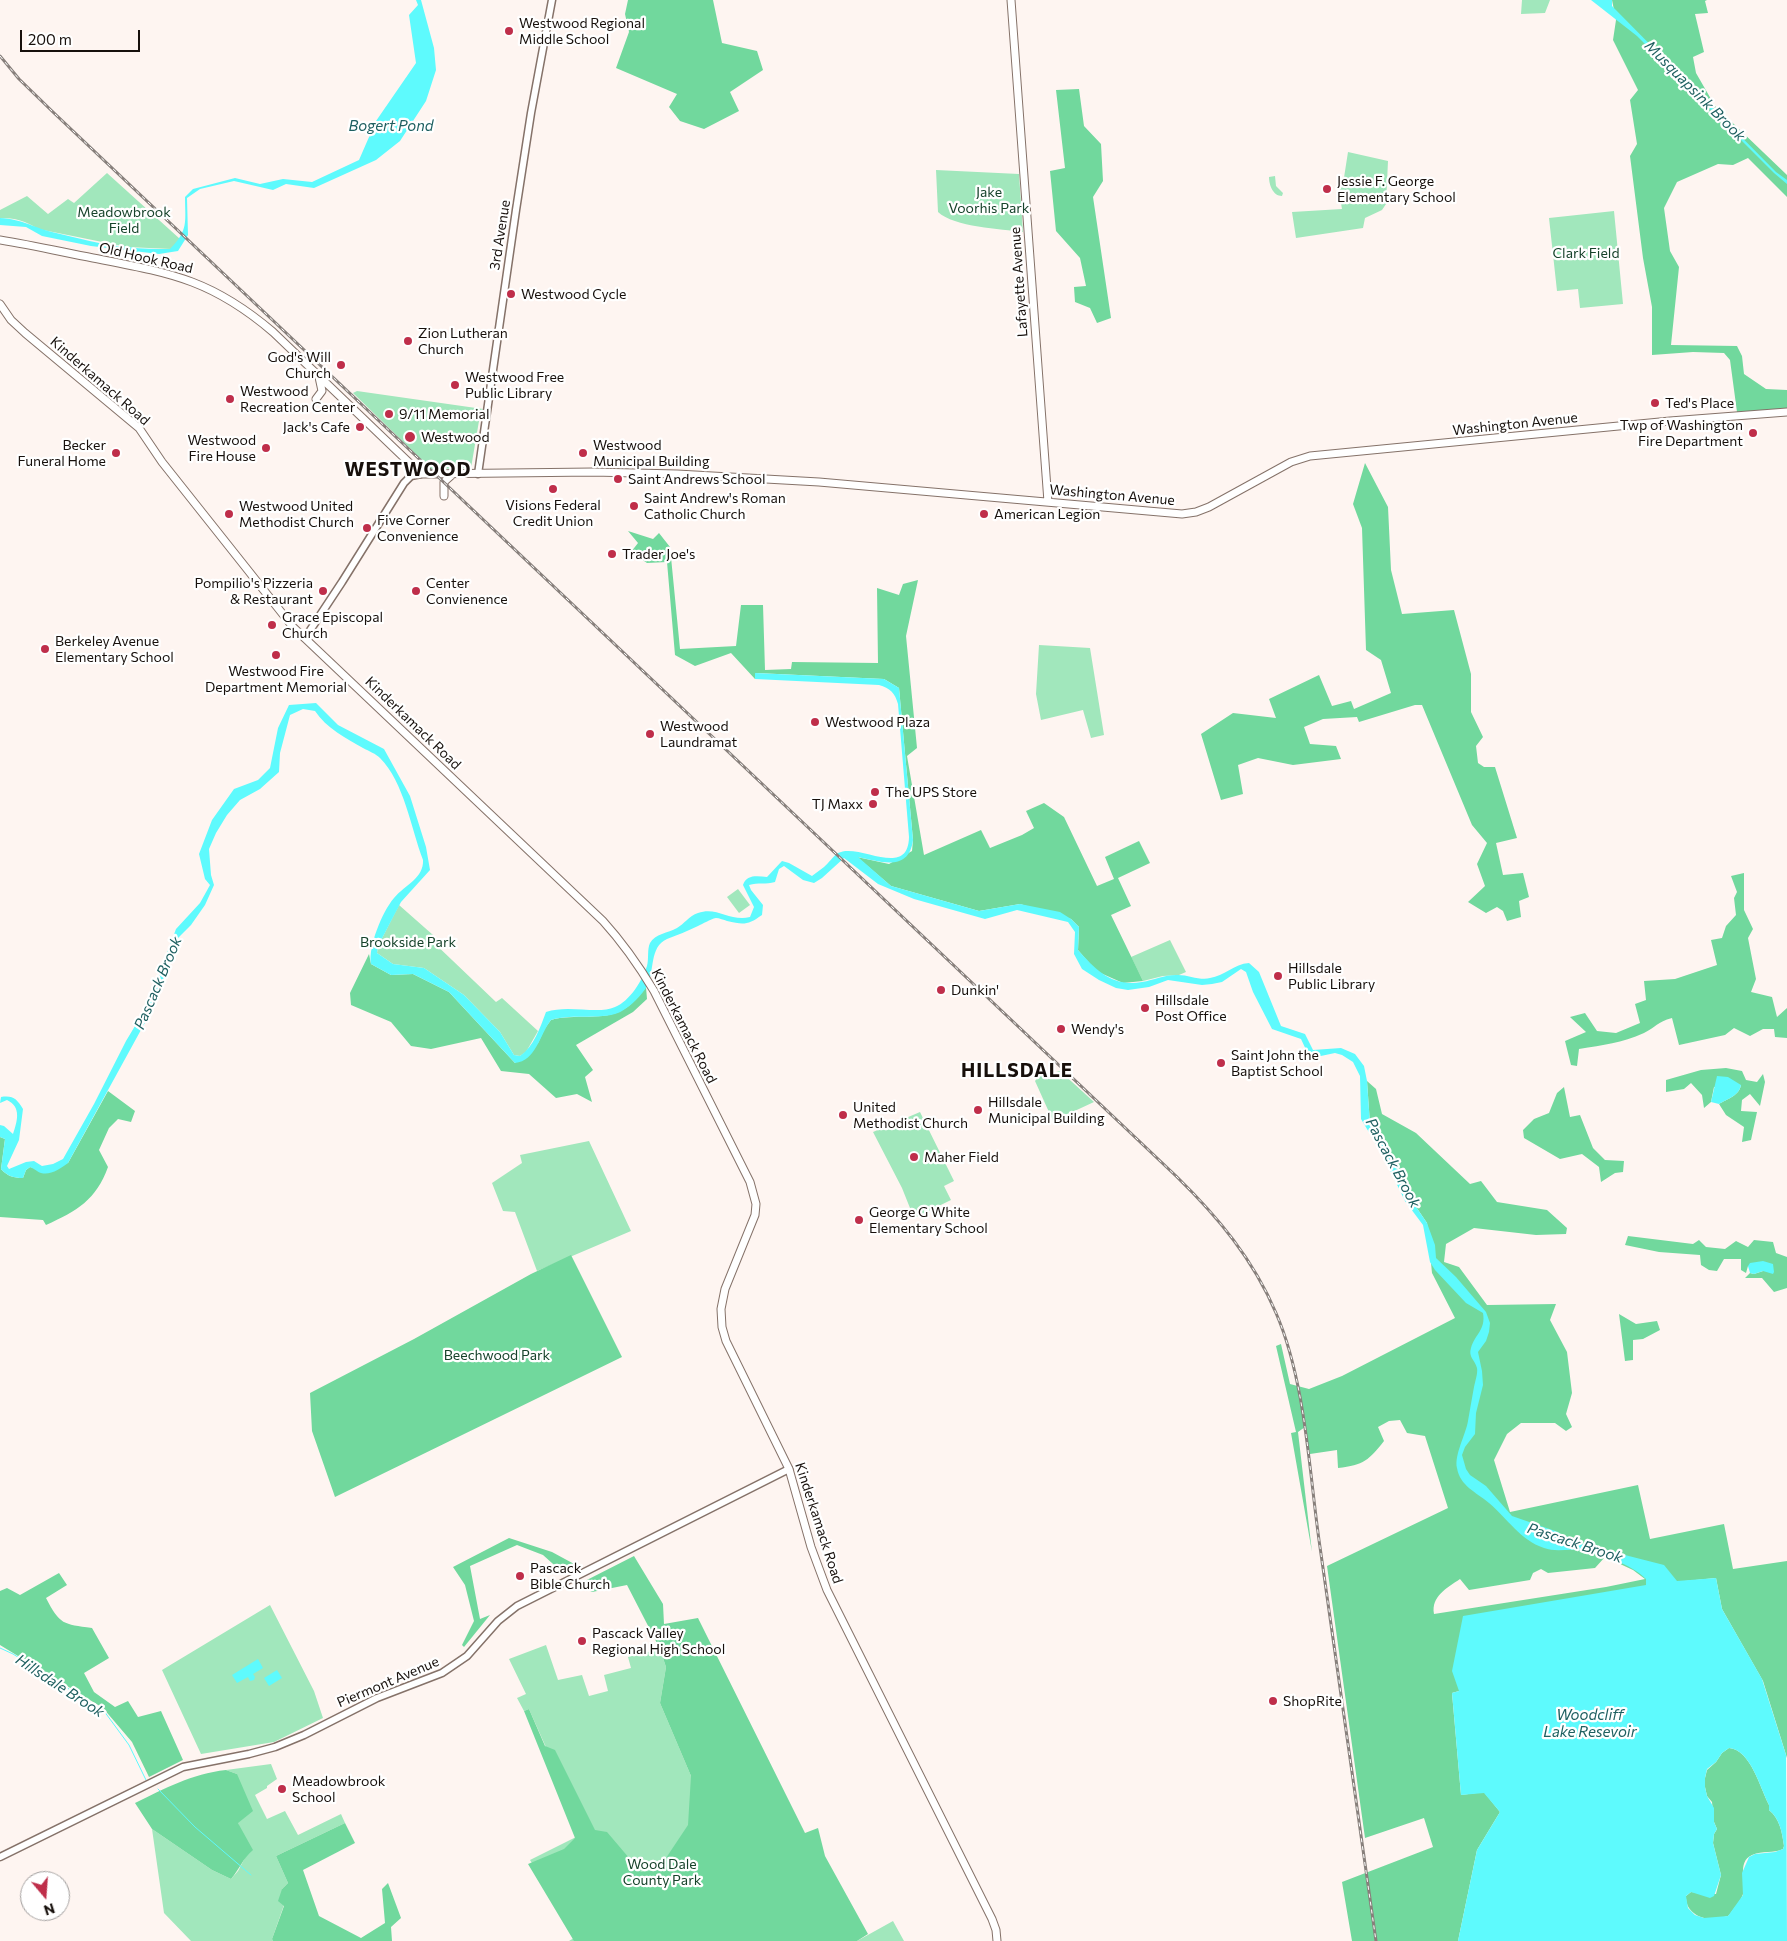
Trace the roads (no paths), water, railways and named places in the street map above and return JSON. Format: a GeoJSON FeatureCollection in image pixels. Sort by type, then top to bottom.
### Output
{"type":"FeatureCollection","features":[{"type":"Feature","properties":{"kind":"main road","name":"3rd Avenue"},"geometry":{"type":"LineString","coordinates":[[478,474],[518,195],[552,0]]}},
{"type":"Feature","properties":{"kind":"main road","name":"Lafayette Avenue"},"geometry":{"type":"LineString","coordinates":[[1011,0],[1048,502]]}},
{"type":"Feature","properties":{"kind":"main road","name":"Old Hook Road"},"geometry":{"type":"LineString","coordinates":[[0,240],[173,274],[216,292],[250,313],[273,332],[421,474]]}},
{"type":"Feature","properties":{"kind":"main road","name":"Kinderkamack Road"},"geometry":{"type":"LineString","coordinates":[[0,304],[25,333],[139,428],[168,469],[290,623],[603,922],[623,945],[650,984],[750,1182],[755,1197],[755,1215],[725,1289],[721,1306],[721,1318],[726,1341],[789,1469],[811,1548],[824,1582],[992,1918],[997,1941]]}},
{"type":"Feature","properties":{"kind":"main road"},"geometry":{"type":"LineString","coordinates":[[316,399],[322,391],[319,376]]}},
{"type":"Feature","properties":{"kind":"main road","name":"Washington Avenue"},"geometry":{"type":"LineString","coordinates":[[421,474],[599,472],[686,474],[819,482],[1172,514],[1196,512],[1209,507],[1292,462],[1310,456],[1670,421],[1787,412]]}},
{"type":"Feature","properties":{"kind":"main road"},"geometry":{"type":"LineString","coordinates":[[305,638],[404,483],[411,476],[421,474]]}},
{"type":"Feature","properties":{"kind":"main road"},"geometry":{"type":"LineString","coordinates":[[444,496],[444,482],[453,474]]}},
{"type":"Feature","properties":{"kind":"main road","name":"Piermont Avenue"},"geometry":{"type":"LineString","coordinates":[[0,1857],[183,1766],[249,1754],[275,1747],[304,1735],[378,1698],[442,1673],[467,1656],[498,1621],[517,1606],[789,1469]]}},
{"type":"Feature","properties":{"kind":"water","name":"Bogert Pond"},"geometry":{"type":"Polygon","coordinates":[[[416,0],[421,0],[434,48],[436,70],[426,101],[400,141],[376,160],[314,188],[286,184],[273,190],[234,181],[200,189],[187,198],[188,235],[178,251],[159,254],[91,246],[42,236],[26,227],[0,225],[0,218],[8,219],[99,243],[138,248],[170,249],[183,231],[185,225],[185,197],[193,189],[235,178],[260,184],[283,179],[312,182],[359,160],[376,121],[416,63],[409,15],[418,5],[416,0]]]}},
{"type":"Feature","properties":{"kind":"water"},"geometry":{"type":"Polygon","coordinates":[[[1591,0],[1612,0],[1612,6],[1776,172],[1787,180],[1787,184],[1637,36],[1591,0]]]}},
{"type":"Feature","properties":{"kind":"water","name":"Woodcliff Lake Resevoir"},"geometry":{"type":"Polygon","coordinates":[[[755,673],[884,679],[899,688],[913,840],[906,857],[900,861],[884,862],[858,857],[891,886],[979,911],[1020,904],[1060,912],[1079,927],[1078,950],[1099,971],[1114,980],[1122,982],[1142,982],[1176,975],[1206,979],[1220,975],[1239,965],[1249,963],[1259,972],[1281,1026],[1305,1034],[1313,1050],[1341,1048],[1355,1054],[1364,1066],[1370,1124],[1385,1142],[1410,1198],[1427,1223],[1435,1245],[1436,1258],[1456,1277],[1486,1312],[1490,1323],[1486,1341],[1478,1352],[1483,1385],[1476,1413],[1475,1434],[1465,1447],[1462,1455],[1470,1475],[1486,1486],[1512,1516],[1558,1532],[1578,1543],[1664,1565],[1677,1581],[1716,1578],[1722,1609],[1762,1679],[1786,1755],[1787,1941],[1458,1941],[1477,1850],[1500,1812],[1484,1793],[1461,1795],[1452,1693],[1459,1691],[1452,1671],[1463,1616],[1646,1585],[1646,1579],[1623,1564],[1604,1556],[1577,1550],[1548,1549],[1528,1540],[1496,1509],[1461,1480],[1457,1468],[1457,1457],[1467,1426],[1477,1372],[1470,1351],[1482,1328],[1483,1313],[1466,1303],[1435,1270],[1430,1262],[1423,1225],[1405,1201],[1382,1154],[1361,1119],[1360,1076],[1353,1062],[1335,1053],[1316,1057],[1308,1054],[1301,1039],[1272,1029],[1253,992],[1246,972],[1241,969],[1222,982],[1212,984],[1202,985],[1168,980],[1149,987],[1128,990],[1116,988],[1082,969],[1074,954],[1075,932],[1068,922],[1017,910],[985,919],[914,899],[878,884],[844,858],[814,883],[803,880],[784,866],[779,869],[775,882],[749,885],[763,905],[762,915],[746,923],[716,918],[667,939],[657,948],[647,986],[629,1006],[622,1011],[607,1016],[569,1017],[551,1020],[533,1052],[522,1061],[515,1063],[449,992],[413,974],[391,975],[371,964],[374,939],[389,904],[417,877],[423,860],[401,792],[388,768],[377,755],[350,741],[331,728],[315,711],[303,709],[290,715],[280,753],[279,772],[260,789],[240,800],[227,815],[216,833],[209,849],[211,875],[214,885],[205,905],[191,925],[178,938],[153,1008],[68,1163],[57,1170],[45,1174],[30,1167],[26,1170],[23,1178],[11,1176],[1,1169],[5,1139],[0,1137],[0,1125],[13,1134],[17,1111],[12,1103],[7,1100],[0,1103],[1,1097],[14,1098],[23,1109],[19,1140],[7,1166],[9,1169],[26,1162],[34,1161],[42,1166],[53,1164],[63,1159],[126,1041],[147,1006],[176,929],[200,903],[210,885],[205,879],[199,854],[212,820],[234,789],[258,780],[270,768],[278,728],[289,705],[316,703],[338,725],[384,749],[410,796],[426,847],[430,870],[401,902],[378,946],[377,953],[393,964],[424,968],[464,995],[500,1032],[514,1055],[520,1056],[533,1042],[546,1012],[564,1009],[608,1009],[626,1000],[642,978],[647,966],[649,945],[655,938],[677,928],[695,914],[705,911],[736,918],[750,917],[754,907],[743,885],[750,877],[767,877],[782,861],[812,876],[838,853],[847,851],[858,852],[892,858],[900,856],[907,850],[909,837],[898,704],[891,691],[879,685],[755,679],[755,673]],[[1729,1748],[1722,1753],[1716,1762],[1707,1769],[1705,1778],[1707,1796],[1714,1808],[1714,1822],[1717,1829],[1714,1834],[1713,1843],[1721,1875],[1714,1896],[1710,1898],[1691,1892],[1686,1896],[1688,1908],[1695,1915],[1704,1918],[1728,1916],[1743,1895],[1742,1873],[1749,1857],[1755,1854],[1775,1852],[1783,1849],[1784,1846],[1780,1826],[1776,1817],[1769,1810],[1769,1805],[1754,1771],[1749,1762],[1737,1750],[1729,1748]]]}},
{"type":"Feature","properties":{"kind":"water"},"geometry":{"type":"Polygon","coordinates":[[[1717,1076],[1728,1077],[1741,1085],[1735,1095],[1719,1104],[1711,1102],[1717,1076]]]}},
{"type":"Feature","properties":{"kind":"water"},"geometry":{"type":"Polygon","coordinates":[[[1763,1261],[1773,1264],[1773,1274],[1763,1271],[1754,1274],[1750,1273],[1748,1266],[1750,1263],[1763,1261]]]}},
{"type":"Feature","properties":{"kind":"water"},"geometry":{"type":"Polygon","coordinates":[[[258,1659],[263,1668],[253,1674],[254,1680],[250,1681],[248,1677],[237,1683],[232,1675],[258,1659]]]}},
{"type":"Feature","properties":{"kind":"water"},"geometry":{"type":"Polygon","coordinates":[[[277,1670],[282,1678],[269,1686],[264,1678],[277,1670]]]}},
{"type":"Feature","properties":{"kind":"waterway","name":"Musquapsink Brook"},"geometry":{"type":"LineString","coordinates":[[129,251],[140,252]]}},
{"type":"Feature","properties":{"kind":"waterway","name":"Hillsdale Brook"},"geometry":{"type":"LineString","coordinates":[[0,1648],[13,1654],[104,1711],[129,1745],[146,1780]]}},
{"type":"Feature","properties":{"kind":"waterway","name":"Hillsdale Brook"},"geometry":{"type":"LineString","coordinates":[[158,1789],[195,1827],[251,1875]]}},
{"type":"Feature","properties":{"kind":"railway"},"geometry":{"type":"LineString","coordinates":[[0,56],[19,79],[54,113],[1176,1176],[1206,1207],[1233,1240],[1267,1293],[1286,1340],[1294,1368],[1305,1428],[1376,1941]]}},
{"type":"Feature","properties":{"kind":"place","name":"Westwood Regional Middle School"},"geometry":{"type":"Point","coordinates":[509,31]}},
{"type":"Feature","properties":{"kind":"place","name":"Jessie F. George Elementary School"},"geometry":{"type":"Point","coordinates":[1327,189]}},
{"type":"Feature","properties":{"kind":"place","name":"Westwood Cycle"},"geometry":{"type":"Point","coordinates":[511,294]}},
{"type":"Feature","properties":{"kind":"place","name":"Zion Lutheran Church"},"geometry":{"type":"Point","coordinates":[408,341]}},
{"type":"Feature","properties":{"kind":"place","name":"God's Will Church"},"geometry":{"type":"Point","coordinates":[341,365]}},
{"type":"Feature","properties":{"kind":"place","name":"Westwood Free Public Library"},"geometry":{"type":"Point","coordinates":[455,385]}},
{"type":"Feature","properties":{"kind":"place","name":"Westwood Recreation Center"},"geometry":{"type":"Point","coordinates":[230,399]}},
{"type":"Feature","properties":{"kind":"place","name":"Ted's Place"},"geometry":{"type":"Point","coordinates":[1655,403]}},
{"type":"Feature","properties":{"kind":"place","name":"9/11 Memorial"},"geometry":{"type":"Point","coordinates":[389,414]}},
{"type":"Feature","properties":{"kind":"place","name":"Jack's Cafe"},"geometry":{"type":"Point","coordinates":[360,427]}},
{"type":"Feature","properties":{"kind":"place","name":"Twp of Washington Fire Department"},"geometry":{"type":"Point","coordinates":[1753,433]}},
{"type":"Feature","properties":{"kind":"place","name":"Westwood"},"geometry":{"type":"Point","coordinates":[410,437]}},
{"type":"Feature","properties":{"kind":"place","name":"Westwood Fire House"},"geometry":{"type":"Point","coordinates":[266,448]}},
{"type":"Feature","properties":{"kind":"place","name":"Becker Funeral Home"},"geometry":{"type":"Point","coordinates":[116,453]}},
{"type":"Feature","properties":{"kind":"place","name":"Westwood Municipal Building"},"geometry":{"type":"Point","coordinates":[583,453]}},
{"type":"Feature","properties":{"kind":"place","name":"Saint Andrews School"},"geometry":{"type":"Point","coordinates":[618,479]}},
{"type":"Feature","properties":{"kind":"place","name":"Visions Federal Credit Union"},"geometry":{"type":"Point","coordinates":[553,489]}},
{"type":"Feature","properties":{"kind":"place","name":"Saint Andrew's Roman Catholic Church"},"geometry":{"type":"Point","coordinates":[634,506]}},
{"type":"Feature","properties":{"kind":"place","name":"Westwood United Methodist Church"},"geometry":{"type":"Point","coordinates":[229,514]}},
{"type":"Feature","properties":{"kind":"place","name":"American Legion"},"geometry":{"type":"Point","coordinates":[984,514]}},
{"type":"Feature","properties":{"kind":"place","name":"Five Corner Convenience"},"geometry":{"type":"Point","coordinates":[367,528]}},
{"type":"Feature","properties":{"kind":"place","name":"Trader Joe's"},"geometry":{"type":"Point","coordinates":[612,554]}},
{"type":"Feature","properties":{"kind":"place","name":"Pompilio's Pizzeria & Restaurant"},"geometry":{"type":"Point","coordinates":[323,591]}},
{"type":"Feature","properties":{"kind":"place","name":"Center Convienence"},"geometry":{"type":"Point","coordinates":[416,591]}},
{"type":"Feature","properties":{"kind":"place","name":"Grace Episcopal Church"},"geometry":{"type":"Point","coordinates":[272,625]}},
{"type":"Feature","properties":{"kind":"place","name":"Berkeley Avenue Elementary School"},"geometry":{"type":"Point","coordinates":[45,649]}},
{"type":"Feature","properties":{"kind":"place","name":"Westwood Fire Department Memorial"},"geometry":{"type":"Point","coordinates":[276,655]}},
{"type":"Feature","properties":{"kind":"place","name":"Westwood Plaza"},"geometry":{"type":"Point","coordinates":[815,722]}},
{"type":"Feature","properties":{"kind":"place","name":"Westwood Laundramat"},"geometry":{"type":"Point","coordinates":[650,734]}},
{"type":"Feature","properties":{"kind":"place","name":"The UPS Store"},"geometry":{"type":"Point","coordinates":[875,792]}},
{"type":"Feature","properties":{"kind":"place","name":"TJ Maxx"},"geometry":{"type":"Point","coordinates":[873,804]}},
{"type":"Feature","properties":{"kind":"place","name":"Hillsdale Public Library"},"geometry":{"type":"Point","coordinates":[1278,976]}},
{"type":"Feature","properties":{"kind":"place","name":"Dunkin'"},"geometry":{"type":"Point","coordinates":[941,990]}},
{"type":"Feature","properties":{"kind":"place","name":"Hillsdale Post Office"},"geometry":{"type":"Point","coordinates":[1145,1008]}},
{"type":"Feature","properties":{"kind":"place","name":"Wendy's"},"geometry":{"type":"Point","coordinates":[1061,1029]}},
{"type":"Feature","properties":{"kind":"place","name":"Saint John the Baptist School"},"geometry":{"type":"Point","coordinates":[1221,1063]}},
{"type":"Feature","properties":{"kind":"place","name":"Hillsdale Municipal Building"},"geometry":{"type":"Point","coordinates":[978,1110]}},
{"type":"Feature","properties":{"kind":"place","name":"United Methodist Church"},"geometry":{"type":"Point","coordinates":[843,1115]}},
{"type":"Feature","properties":{"kind":"place","name":"Maher Field"},"geometry":{"type":"Point","coordinates":[914,1157]}},
{"type":"Feature","properties":{"kind":"place","name":"George G White Elementary School"},"geometry":{"type":"Point","coordinates":[859,1220]}},
{"type":"Feature","properties":{"kind":"place","name":"Pascack Bible Church"},"geometry":{"type":"Point","coordinates":[520,1576]}},
{"type":"Feature","properties":{"kind":"place","name":"Pascack Valley Regional High School"},"geometry":{"type":"Point","coordinates":[582,1641]}},
{"type":"Feature","properties":{"kind":"place","name":"ShopRite"},"geometry":{"type":"Point","coordinates":[1273,1701]}},
{"type":"Feature","properties":{"kind":"place","name":"Meadowbrook School"},"geometry":{"type":"Point","coordinates":[282,1789]}},
{"type":"Feature","properties":{"kind":"district","name":"WESTWOOD"},"geometry":{"type":"Point","coordinates":[408,470]}},
{"type":"Feature","properties":{"kind":"district","name":"HILLSDALE"},"geometry":{"type":"Point","coordinates":[1017,1071]}},
{"type":"Feature","properties":{"kind":"park label","name":"Jake Voorhis Park"},"geometry":{"type":"Point","coordinates":[989,200]}},
{"type":"Feature","properties":{"kind":"park label","name":"Meadowbrook Field"},"geometry":{"type":"Point","coordinates":[124,220]}},
{"type":"Feature","properties":{"kind":"park label","name":"Clark Field"},"geometry":{"type":"Point","coordinates":[1586,253]}},
{"type":"Feature","properties":{"kind":"park label","name":"Brookside Park"},"geometry":{"type":"Point","coordinates":[408,942]}},
{"type":"Feature","properties":{"kind":"park label","name":"Beechwood Park"},"geometry":{"type":"Point","coordinates":[497,1355]}},
{"type":"Feature","properties":{"kind":"park label","name":"Wood Dale County Park"},"geometry":{"type":"Point","coordinates":[662,1872]}},
{"type":"Feature","properties":{"kind":"water label","name":"Pascack Brook"},"geometry":{"type":"Point","coordinates":[158,983]}},
{"type":"Feature","properties":{"kind":"water label","name":"Pascack Brook"},"geometry":{"type":"Point","coordinates":[1393,1163]}},
{"type":"Feature","properties":{"kind":"water label","name":"Pascack Brook"},"geometry":{"type":"Point","coordinates":[1575,1543]}}]}
